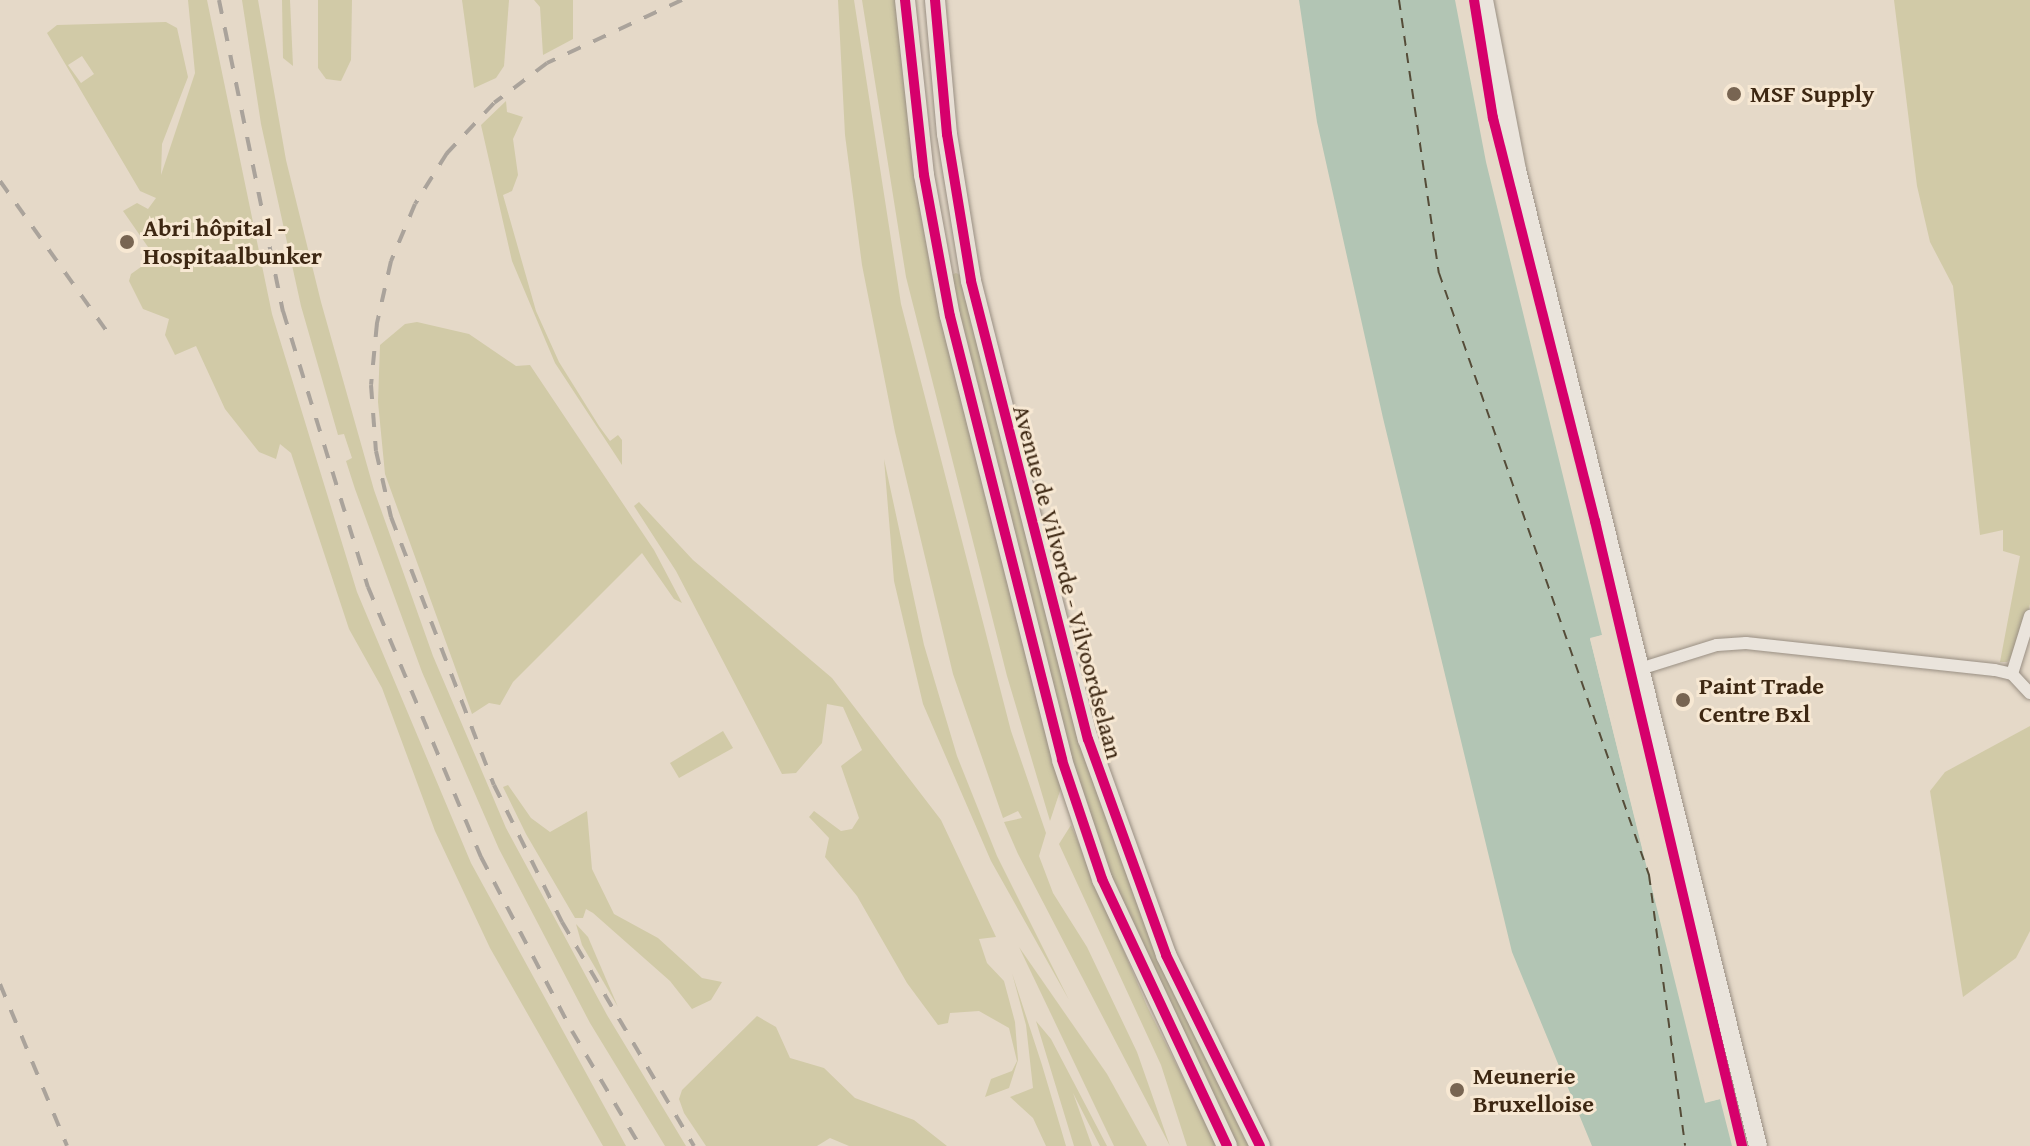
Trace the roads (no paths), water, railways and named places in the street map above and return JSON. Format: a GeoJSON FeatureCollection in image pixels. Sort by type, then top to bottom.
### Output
{"type":"FeatureCollection","features":[{"type":"Feature","properties":{"kind":"main road","name":"Avenue de Vilvorde - Vilvoordselaan"},"geometry":{"type":"LineString","coordinates":[[905,0],[924,175],[950,316],[1062,760],[1102,879],[1227,1146]]}},
{"type":"Feature","properties":{"kind":"main road","name":"Avenue de Vilvorde - Vilvoordselaan"},"geometry":{"type":"LineString","coordinates":[[935,0],[947,134],[971,281],[1088,739],[1166,955],[1260,1146]]}},
{"type":"Feature","properties":{"kind":"main road"},"geometry":{"type":"LineString","coordinates":[[1484,0],[1517,170],[1643,668],[1758,1146]]}},
{"type":"Feature","properties":{"kind":"street"},"geometry":{"type":"LineString","coordinates":[[2012,674],[2030,616]]}},
{"type":"Feature","properties":{"kind":"street"},"geometry":{"type":"LineString","coordinates":[[1643,668],[1739,642],[1885,655],[2012,674],[2030,693]]}},
{"type":"Feature","properties":{"kind":"railway"},"geometry":{"type":"LineString","coordinates":[[219,0],[283,311],[368,587],[481,857],[572,1031],[640,1146]]}},
{"type":"Feature","properties":{"kind":"railway"},"geometry":{"type":"LineString","coordinates":[[682,0],[547,63],[494,103],[447,153],[415,204],[391,261],[377,323],[371,385],[376,451],[391,517],[494,785],[562,922],[694,1146]]}},
{"type":"Feature","properties":{"kind":"railway"},"geometry":{"type":"LineString","coordinates":[[0,181],[108,333]]}},
{"type":"Feature","properties":{"kind":"railway"},"geometry":{"type":"LineString","coordinates":[[0,984],[67,1146]]}},
{"type":"Feature","properties":{"kind":"place","name":"MSF Supply"},"geometry":{"type":"Point","coordinates":[1734,94]}},
{"type":"Feature","properties":{"kind":"place","name":"Abri hôpital - Hospitaalbunker"},"geometry":{"type":"Point","coordinates":[127,242]}},
{"type":"Feature","properties":{"kind":"place","name":"Paint Trade Centre Bxl"},"geometry":{"type":"Point","coordinates":[1683,700]}},
{"type":"Feature","properties":{"kind":"place","name":"Meunerie Bruxelloise"},"geometry":{"type":"Point","coordinates":[1457,1090]}}]}
